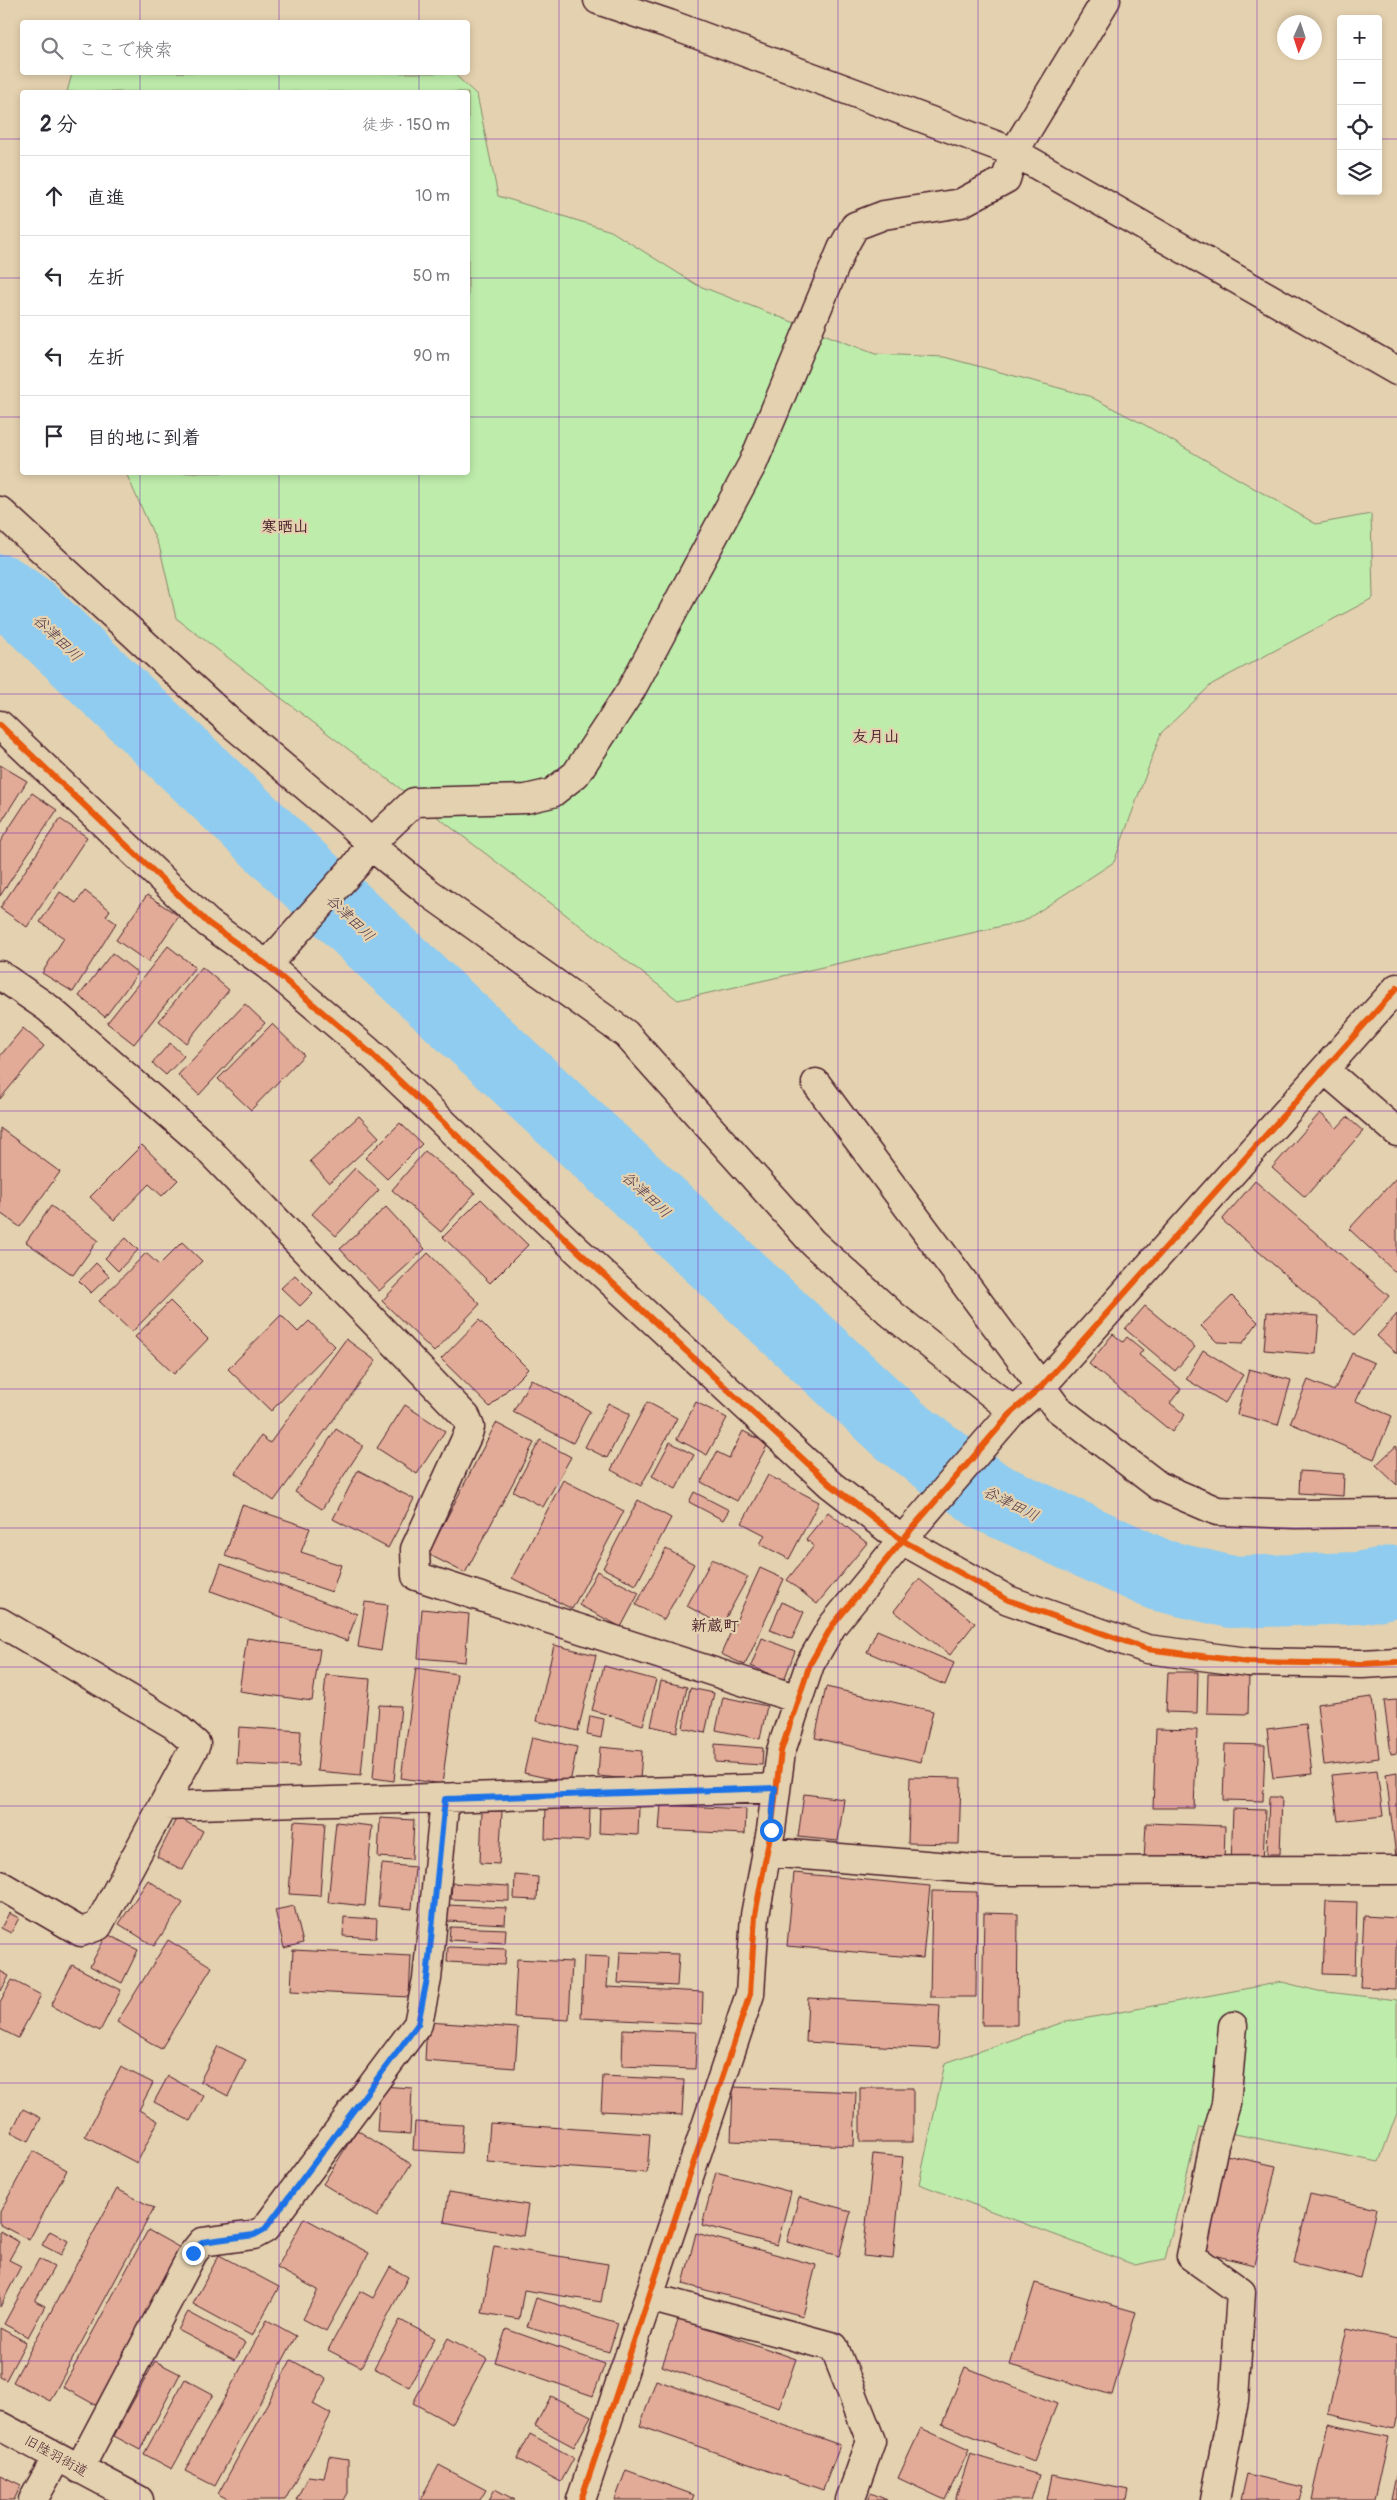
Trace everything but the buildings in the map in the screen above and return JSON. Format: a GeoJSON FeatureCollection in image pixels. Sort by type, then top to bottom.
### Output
{"type":"FeatureCollection","features":[{"type":"Feature","properties":{"kind":"street"},"geometry":{"type":"LineString","coordinates":[[598,0],[669,24],[1014,152],[1397,372]]}},
{"type":"Feature","properties":{"kind":"street"},"geometry":{"type":"LineString","coordinates":[[267,965],[363,854],[414,802],[526,799],[552,793],[576,774],[631,690],[753,462],[842,249],[855,226],[884,215],[960,203],[1006,179],[1014,152],[1106,0]]}},
{"type":"Feature","properties":{"kind":"street"},"geometry":{"type":"LineString","coordinates":[[0,511],[209,703],[354,827],[363,854],[429,893],[626,1034],[813,1243],[1007,1419]]}},
{"type":"Feature","properties":{"kind":"street"},"geometry":{"type":"LineString","coordinates":[[0,725],[208,923],[267,965],[367,1050],[577,1250],[831,1485],[908,1533],[1008,1600],[1147,1649],[1248,1662],[1362,1664],[1397,1662]]}},
{"type":"Feature","properties":{"kind":"street"},"geometry":{"type":"LineString","coordinates":[[0,975],[48,1008],[200,1141],[466,1417],[470,1426],[468,1434],[415,1549],[416,1576],[798,1699]]}},
{"type":"Feature","properties":{"kind":"street"},"geometry":{"type":"LineString","coordinates":[[581,2500],[750,1994],[755,1916],[781,1751],[810,1664],[832,1626],[908,1533],[1007,1419],[1042,1386],[1397,988]]}},
{"type":"Feature","properties":{"kind":"street"},"geometry":{"type":"LineString","coordinates":[[1325,1070],[1397,1132]]}},
{"type":"Feature","properties":{"kind":"street"},"geometry":{"type":"LineString","coordinates":[[816,1083],[1057,1408],[1159,1486],[1217,1511],[1296,1514],[1397,1513]]}},
{"type":"Feature","properties":{"kind":"street"},"geometry":{"type":"LineString","coordinates":[[0,1622],[174,1726],[196,1744],[98,1926],[81,1932],[0,1885]]}},
{"type":"Feature","properties":{"kind":"street"},"geometry":{"type":"LineString","coordinates":[[164,1806],[775,1788]]}},
{"type":"Feature","properties":{"kind":"street"},"geometry":{"type":"LineString","coordinates":[[33,2500],[68,2463],[193,2253],[202,2242],[254,2235],[265,2229],[418,2024],[427,1979],[445,1799]]}},
{"type":"Feature","properties":{"kind":"street"},"geometry":{"type":"LineString","coordinates":[[766,1852],[999,1871],[1397,1870]]}},
{"type":"Feature","properties":{"kind":"street"},"geometry":{"type":"LineString","coordinates":[[1215,2500],[1234,2400],[1241,2292],[1191,2256],[1214,2145],[1226,2104],[1233,2026]]}},
{"type":"Feature","properties":{"kind":"street"},"geometry":{"type":"LineString","coordinates":[[649,2297],[834,2347],[871,2441],[850,2500]]}},
{"type":"Feature","properties":{"kind":"street","name":"旧陸羽街道"},"geometry":{"type":"LineString","coordinates":[[0,2426],[139,2500]]}},
{"type":"Feature","properties":{"kind":"green space"},"geometry":{"type":"Polygon","coordinates":[[[72,75],[455,75],[477,95],[498,196],[611,231],[697,285],[875,354],[944,357],[1089,396],[1145,425],[1316,524],[1371,514],[1373,598],[1212,684],[1161,733],[1114,862],[1024,921],[678,1000],[176,618],[160,549],[127,475],[470,475],[470,90],[68,90],[72,75]]]}},
{"type":"Feature","properties":{"kind":"green space"},"geometry":{"type":"Polygon","coordinates":[[[1282,1982],[1318,1991],[1397,2000],[1397,2113],[1379,2162],[1199,2127],[1165,2259],[1135,2265],[919,2184],[945,2063],[1061,2023],[1282,1982]]]}},
{"type":"Feature","properties":{"kind":"waterway","name":"谷津田川"},"geometry":{"type":"LineString","coordinates":[[0,590],[26,608],[388,954],[902,1432],[990,1497],[1159,1575],[1231,1592],[1358,1588],[1397,1581]]}},
{"type":"Feature","properties":{"kind":"cycle path"},"geometry":{"type":"LineString","coordinates":[[0,725],[208,923],[267,965],[367,1050],[577,1250],[831,1485],[902,1540],[1008,1600],[1147,1649],[1248,1662],[1362,1664],[1397,1662]]}},
{"type":"Feature","properties":{"kind":"cycle path"},"geometry":{"type":"LineString","coordinates":[[581,2500],[750,1994],[755,1915],[771,1830],[781,1751],[810,1664],[832,1626],[914,1526],[1013,1411],[1042,1386],[1397,988]]}},
{"type":"Feature","properties":{"kind":"district","name":"寒晒山"},"geometry":{"type":"Point","coordinates":[285,527]}},
{"type":"Feature","properties":{"kind":"district","name":"友月山"},"geometry":{"type":"Point","coordinates":[876,737]}},
{"type":"Feature","properties":{"kind":"district","name":"新蔵町"},"geometry":{"type":"Point","coordinates":[715,1626]}},
{"type":"Feature","properties":{"kind":"route"},"geometry":{"type":"LineString","coordinates":[[193,2253],[202,2242],[215,2238],[254,2235],[265,2229],[418,2024],[427,1979],[445,1799],[775,1788],[771,1830]]}}]}
